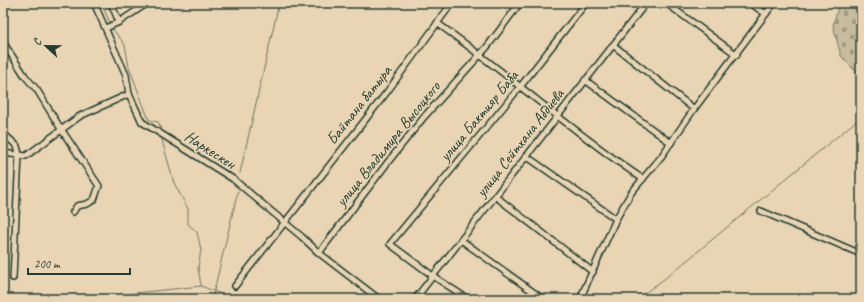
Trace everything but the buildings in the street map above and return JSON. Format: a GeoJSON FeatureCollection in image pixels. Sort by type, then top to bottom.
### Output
{"type":"FeatureCollection","features":[{"type":"Feature","properties":{"kind":"street","name":"Наркескен"},"geometry":{"type":"LineString","coordinates":[[94,3],[126,75],[129,94],[142,122],[232,179],[285,222]]}},
{"type":"Feature","properties":{"kind":"street"},"geometry":{"type":"LineString","coordinates":[[111,3],[118,23]]}},
{"type":"Feature","properties":{"kind":"street"},"geometry":{"type":"LineString","coordinates":[[106,28],[118,23],[148,3]]}},
{"type":"Feature","properties":{"kind":"street","name":"Байтана батыра"},"geometry":{"type":"LineString","coordinates":[[235,286],[387,92],[452,3]]}},
{"type":"Feature","properties":{"kind":"street","name":"улица Владимира Высоцкого"},"geometry":{"type":"LineString","coordinates":[[319,253],[424,117],[487,47],[520,3]]}},
{"type":"Feature","properties":{"kind":"street","name":"улица Бактияр Баба"},"geometry":{"type":"LineString","coordinates":[[433,276],[390,244],[520,87],[586,3]]}},
{"type":"Feature","properties":{"kind":"street","name":"улица Сейтхана Абдиева"},"geometry":{"type":"LineString","coordinates":[[415,299],[646,3]]}},
{"type":"Feature","properties":{"kind":"street"},"geometry":{"type":"LineString","coordinates":[[666,3],[737,55]]}},
{"type":"Feature","properties":{"kind":"street"},"geometry":{"type":"LineString","coordinates":[[750,3],[766,14]]}},
{"type":"Feature","properties":{"kind":"street"},"geometry":{"type":"LineString","coordinates":[[580,299],[616,219],[631,193],[671,143],[694,108],[737,55],[774,3]]}},
{"type":"Feature","properties":{"kind":"street"},"geometry":{"type":"LineString","coordinates":[[437,24],[480,54],[613,159],[643,179]]}},
{"type":"Feature","properties":{"kind":"street"},"geometry":{"type":"LineString","coordinates":[[3,42],[25,76],[37,90],[60,130],[99,186],[94,200],[87,204],[77,206],[73,212]]}},
{"type":"Feature","properties":{"kind":"street"},"geometry":{"type":"LineString","coordinates":[[613,45],[694,108]]}},
{"type":"Feature","properties":{"kind":"street"},"geometry":{"type":"LineString","coordinates":[[585,80],[671,143]]}},
{"type":"Feature","properties":{"kind":"street"},"geometry":{"type":"LineString","coordinates":[[3,154],[26,156],[80,116],[129,94]]}},
{"type":"Feature","properties":{"kind":"street"},"geometry":{"type":"LineString","coordinates":[[3,133],[17,146],[19,155],[13,278]]}},
{"type":"Feature","properties":{"kind":"street"},"geometry":{"type":"LineString","coordinates":[[526,156],[616,219]]}},
{"type":"Feature","properties":{"kind":"street"},"geometry":{"type":"LineString","coordinates":[[495,196],[593,272]]}},
{"type":"Feature","properties":{"kind":"street"},"geometry":{"type":"LineString","coordinates":[[762,211],[861,254]]}},
{"type":"Feature","properties":{"kind":"street"},"geometry":{"type":"LineString","coordinates":[[285,222],[319,253],[379,299]]}},
{"type":"Feature","properties":{"kind":"street"},"geometry":{"type":"LineString","coordinates":[[461,240],[543,299]]}},
{"type":"Feature","properties":{"kind":"street"},"geometry":{"type":"LineString","coordinates":[[433,276],[468,299]]}},
{"type":"Feature","properties":{"kind":"green space"},"geometry":{"type":"Polygon","coordinates":[[[839,3],[861,3],[861,73],[858,74],[841,56],[833,26],[839,3]]]}},
{"type":"Feature","properties":{"kind":"waterway"},"geometry":{"type":"LineString","coordinates":[[101,3],[110,23]]}},
{"type":"Feature","properties":{"kind":"waterway"},"geometry":{"type":"LineString","coordinates":[[240,173],[279,3]]}},
{"type":"Feature","properties":{"kind":"waterway"},"geometry":{"type":"LineString","coordinates":[[112,28],[125,45],[129,67],[149,120],[158,122],[162,129]]}},
{"type":"Feature","properties":{"kind":"waterway"},"geometry":{"type":"LineString","coordinates":[[637,299],[668,276],[861,117]]}},
{"type":"Feature","properties":{"kind":"waterway"},"geometry":{"type":"LineString","coordinates":[[162,140],[174,183],[188,209],[188,224],[197,232],[201,250],[198,268],[201,285]]}},
{"type":"Feature","properties":{"kind":"waterway"},"geometry":{"type":"LineString","coordinates":[[212,299],[238,191]]}},
{"type":"Feature","properties":{"kind":"waterway"},"geometry":{"type":"LineString","coordinates":[[79,299],[201,286],[234,299]]}}]}
